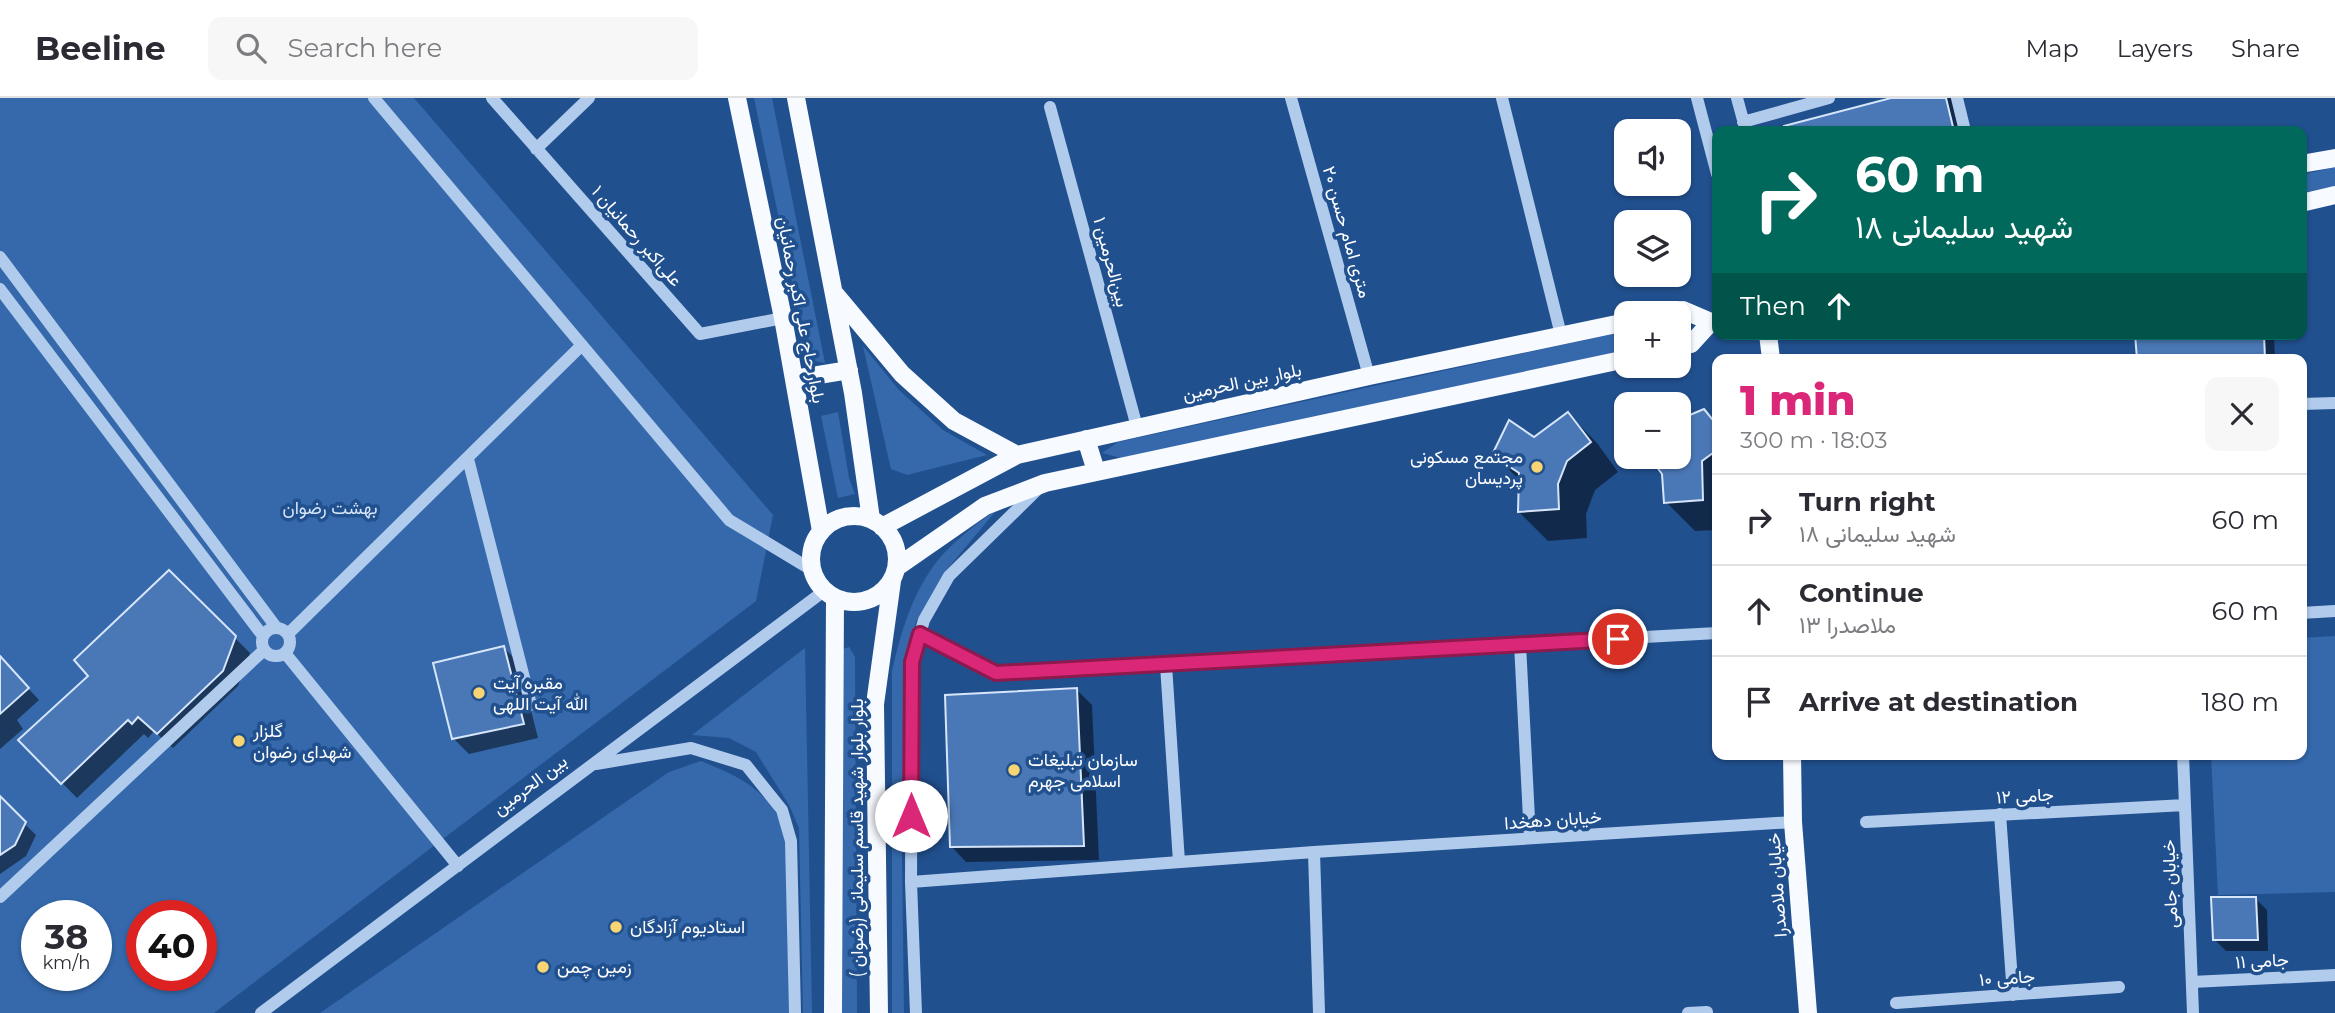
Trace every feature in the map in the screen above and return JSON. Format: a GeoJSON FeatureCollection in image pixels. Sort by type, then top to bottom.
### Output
{"type":"FeatureCollection","features":[{"type":"Feature","properties":{"kind":"main road","name":"بلوار حاج علی اکبر رحمانیان"},"geometry":{"type":"LineString","coordinates":[[737,98],[794,379],[821,531]]}},
{"type":"Feature","properties":{"kind":"main road","name":"بلوار حاج علی اکبر رحمانیان"},"geometry":{"type":"LineString","coordinates":[[796,98],[877,523]]}},
{"type":"Feature","properties":{"kind":"main road"},"geometry":{"type":"LineString","coordinates":[[2307,163],[2335,158]]}},
{"type":"Feature","properties":{"kind":"main road"},"geometry":{"type":"LineString","coordinates":[[2307,202],[2335,195]]}},
{"type":"Feature","properties":{"kind":"main road"},"geometry":{"type":"LineString","coordinates":[[834,293],[902,374],[954,421],[1017,455]]}},
{"type":"Feature","properties":{"kind":"main road"},"geometry":{"type":"LineString","coordinates":[[1691,313],[1712,321]]}},
{"type":"Feature","properties":{"kind":"main road","name":"بلوار بین الحرمین"},"geometry":{"type":"LineString","coordinates":[[877,523],[1017,455],[1614,324]]}},
{"type":"Feature","properties":{"kind":"main road"},"geometry":{"type":"LineString","coordinates":[[1691,344],[1712,324]]}},
{"type":"Feature","properties":{"kind":"main road"},"geometry":{"type":"LineString","coordinates":[[894,574],[985,506],[1045,483],[1614,362]]}},
{"type":"Feature","properties":{"kind":"main road"},"geometry":{"type":"LineString","coordinates":[[794,379],[849,370]]}},
{"type":"Feature","properties":{"kind":"main road"},"geometry":{"type":"LineString","coordinates":[[1086,439],[1096,471]]}},
{"type":"Feature","properties":{"kind":"main road"},"geometry":{"type":"LineString","coordinates":[[857,516],[877,523],[892,538],[897,552],[894,574],[884,591],[860,602],[847,602],[829,594],[816,581],[812,570],[814,543],[821,531],[844,517],[857,516]]}},
{"type":"Feature","properties":{"kind":"main road","name":"بلوار بلوار شهید قاسم سلیمانی (رضوان )"},"geometry":{"type":"LineString","coordinates":[[879,1013],[875,704],[894,574]]}},
{"type":"Feature","properties":{"kind":"main road","name":"بلوار بلوار شهید قاسم سلیمانی (رضوان )"},"geometry":{"type":"LineString","coordinates":[[829,594],[834,1013]]}},
{"type":"Feature","properties":{"kind":"main road","name":"خیابان ملاصدرا"},"geometry":{"type":"LineString","coordinates":[[1792,760],[1793,822],[1808,1013]]}},
{"type":"Feature","properties":{"kind":"street"},"geometry":{"type":"LineString","coordinates":[[374,98],[729,520],[812,570]]}},
{"type":"Feature","properties":{"kind":"street","name":"علی‌اکبر رحمانیان ۱"},"geometry":{"type":"LineString","coordinates":[[492,98],[700,334],[782,318]]}},
{"type":"Feature","properties":{"kind":"street"},"geometry":{"type":"LineString","coordinates":[[536,149],[589,98]]}},
{"type":"Feature","properties":{"kind":"street","name":"۲۰ متری امام حسن"},"geometry":{"type":"LineString","coordinates":[[1291,98],[1369,376]]}},
{"type":"Feature","properties":{"kind":"street"},"geometry":{"type":"LineString","coordinates":[[1502,98],[1561,335]]}},
{"type":"Feature","properties":{"kind":"street"},"geometry":{"type":"LineString","coordinates":[[1697,98],[1712,155]]}},
{"type":"Feature","properties":{"kind":"street"},"geometry":{"type":"LineString","coordinates":[[1737,98],[1744,126]]}},
{"type":"Feature","properties":{"kind":"street"},"geometry":{"type":"LineString","coordinates":[[1747,126],[1829,98]]}},
{"type":"Feature","properties":{"kind":"street"},"geometry":{"type":"LineString","coordinates":[[1957,98],[1964,126]]}},
{"type":"Feature","properties":{"kind":"street","name":"بین‌الحرمین ۱"},"geometry":{"type":"LineString","coordinates":[[1050,107],[1137,427]]}},
{"type":"Feature","properties":{"kind":"street"},"geometry":{"type":"LineString","coordinates":[[0,257],[282,631],[290,643],[285,653],[273,656],[264,650],[261,642],[267,630],[282,631],[468,459],[582,345]]}},
{"type":"Feature","properties":{"kind":"street"},"geometry":{"type":"LineString","coordinates":[[0,289],[263,636]]}},
{"type":"Feature","properties":{"kind":"street"},"geometry":{"type":"LineString","coordinates":[[2307,404],[2335,403]]}},
{"type":"Feature","properties":{"kind":"street"},"geometry":{"type":"LineString","coordinates":[[468,459],[531,705]]}},
{"type":"Feature","properties":{"kind":"street"},"geometry":{"type":"LineString","coordinates":[[916,1013],[911,882],[912,662],[924,620],[948,576],[1045,483]]}},
{"type":"Feature","properties":{"kind":"street","name":"بین الحرمین"},"geometry":{"type":"LineString","coordinates":[[261,1013],[593,765],[829,594]]}},
{"type":"Feature","properties":{"kind":"street"},"geometry":{"type":"LineString","coordinates":[[2307,613],[2335,611]]}},
{"type":"Feature","properties":{"kind":"street"},"geometry":{"type":"LineString","coordinates":[[920,634],[996,673],[1712,633]]}},
{"type":"Feature","properties":{"kind":"street"},"geometry":{"type":"LineString","coordinates":[[1520,644],[1530,838]]}},
{"type":"Feature","properties":{"kind":"street"},"geometry":{"type":"LineString","coordinates":[[0,897],[264,650]]}},
{"type":"Feature","properties":{"kind":"street"},"geometry":{"type":"LineString","coordinates":[[285,653],[458,866]]}},
{"type":"Feature","properties":{"kind":"street"},"geometry":{"type":"LineString","coordinates":[[1166,665],[1179,862]]}},
{"type":"Feature","properties":{"kind":"street"},"geometry":{"type":"LineString","coordinates":[[593,765],[691,748],[746,765],[782,810],[791,841],[795,1013]]}},
{"type":"Feature","properties":{"kind":"street","name":"خیابان جامی"},"geometry":{"type":"LineString","coordinates":[[2183,760],[2193,1013]]}},
{"type":"Feature","properties":{"kind":"street","name":"جامی ۱۲"},"geometry":{"type":"LineString","coordinates":[[1866,822],[2185,805]]}},
{"type":"Feature","properties":{"kind":"street"},"geometry":{"type":"LineString","coordinates":[[2000,814],[2013,995]]}},
{"type":"Feature","properties":{"kind":"street","name":"خیابان دهخدا"},"geometry":{"type":"LineString","coordinates":[[911,882],[1314,852],[1793,822]]}},
{"type":"Feature","properties":{"kind":"street"},"geometry":{"type":"LineString","coordinates":[[1314,852],[1319,1013]]}},
{"type":"Feature","properties":{"kind":"street","name":"جامی ۱۱"},"geometry":{"type":"LineString","coordinates":[[2192,982],[2335,975]]}},
{"type":"Feature","properties":{"kind":"street","name":"جامی ۱۰"},"geometry":{"type":"LineString","coordinates":[[1896,1003],[2119,987]]}},
{"type":"Feature","properties":{"kind":"street"},"geometry":{"type":"LineString","coordinates":[[1688,1013],[1707,1012]]}},
{"type":"Feature","properties":{"kind":"green space","name":"بهشت رضوان"},"geometry":{"type":"Polygon","coordinates":[[[0,98],[414,98],[773,515],[756,601],[214,1013],[0,1013],[0,98]]]}},
{"type":"Feature","properties":{"kind":"green space"},"geometry":{"type":"Polygon","coordinates":[[[754,98],[772,98],[825,363],[808,360],[754,98]]]}},
{"type":"Feature","properties":{"kind":"green space"},"geometry":{"type":"Polygon","coordinates":[[[2335,167],[2335,186],[2307,192],[2307,174],[2335,167]]]}},
{"type":"Feature","properties":{"kind":"green space"},"geometry":{"type":"Polygon","coordinates":[[[1614,334],[1614,353],[1121,458],[1102,453],[1118,442],[1614,334]]]}},
{"type":"Feature","properties":{"kind":"green space"},"geometry":{"type":"Polygon","coordinates":[[[863,346],[899,390],[943,430],[987,455],[907,475],[891,469],[863,346]]]}},
{"type":"Feature","properties":{"kind":"green space"},"geometry":{"type":"Polygon","coordinates":[[[838,412],[849,478],[855,494],[838,498],[821,416],[838,412]]]}},
{"type":"Feature","properties":{"kind":"green space"},"geometry":{"type":"Polygon","coordinates":[[[1000,506],[944,573],[916,622],[904,662],[904,1013],[892,1013],[892,671],[909,613],[929,573],[952,545],[1000,506]]]}},
{"type":"Feature","properties":{"kind":"green space"},"geometry":{"type":"Polygon","coordinates":[[[2335,636],[2335,892],[2218,895],[2211,760],[2307,760],[2307,638],[2335,636]]]}},
{"type":"Feature","properties":{"kind":"green space"},"geometry":{"type":"Polygon","coordinates":[[[849,647],[855,657],[857,1013],[842,1013],[843,649],[849,647]]]}},
{"type":"Feature","properties":{"kind":"green space"},"geometry":{"type":"Polygon","coordinates":[[[805,648],[812,1013],[803,1013],[799,828],[789,805],[756,752],[729,738],[692,735],[805,648]]]}},
{"type":"Feature","properties":{"kind":"green space","name":"استادیوم آزادگان"},"geometry":{"type":"Polygon","coordinates":[[[701,761],[754,788],[763,796],[780,821],[786,842],[789,1013],[320,1013],[669,772],[701,761]]]}},
{"type":"Feature","properties":{"kind":"building"},"geometry":{"type":"Polygon","coordinates":[[[1891,98],[1946,98],[1953,126],[1784,126],[1891,98]]]}},
{"type":"Feature","properties":{"kind":"building"},"geometry":{"type":"Polygon","coordinates":[[[2135,340],[2264,340],[2265,354],[2137,354],[2135,340]]]}},
{"type":"Feature","properties":{"kind":"building"},"geometry":{"type":"Polygon","coordinates":[[[1704,409],[1712,419],[1712,454],[1702,461],[1703,500],[1664,503],[1662,474],[1658,469],[1691,469],[1691,414],[1704,409]]]}},
{"type":"Feature","properties":{"kind":"building","name":"مجتمع مسکونی پردیسان"},"geometry":{"type":"Polygon","coordinates":[[[1568,412],[1591,442],[1567,461],[1558,484],[1559,509],[1518,512],[1519,473],[1492,455],[1509,420],[1534,437],[1568,412]]]}},
{"type":"Feature","properties":{"kind":"building"},"geometry":{"type":"Polygon","coordinates":[[[169,570],[236,636],[223,671],[157,734],[138,717],[132,724],[128,720],[61,784],[18,740],[88,676],[74,660],[169,570]]]}},
{"type":"Feature","properties":{"kind":"building","name":"مقبره آیت الله آیت اللهی"},"geometry":{"type":"Polygon","coordinates":[[[504,646],[524,724],[452,739],[433,663],[504,646]]]}},
{"type":"Feature","properties":{"kind":"building"},"geometry":{"type":"Polygon","coordinates":[[[0,656],[29,688],[0,714],[0,656]]]}},
{"type":"Feature","properties":{"kind":"building","name":"سازمان تبلیغات اسلامی جهرم"},"geometry":{"type":"Polygon","coordinates":[[[1077,688],[1084,846],[950,847],[945,695],[1077,688]]]}},
{"type":"Feature","properties":{"kind":"building"},"geometry":{"type":"Polygon","coordinates":[[[0,796],[26,822],[15,845],[0,855],[0,796]]]}},
{"type":"Feature","properties":{"kind":"building"},"geometry":{"type":"Polygon","coordinates":[[[2211,897],[2256,897],[2258,940],[2213,940],[2211,897]]]}},
{"type":"Feature","properties":{"kind":"place","name":"مجتمع مسکونی پردیسان"},"geometry":{"type":"Point","coordinates":[1537,467]}},
{"type":"Feature","properties":{"kind":"place","name":"مقبره آیت الله آیت اللهی"},"geometry":{"type":"Point","coordinates":[479,693]}},
{"type":"Feature","properties":{"kind":"place","name":"گلزار شهدای رضوان"},"geometry":{"type":"Point","coordinates":[239,741]}},
{"type":"Feature","properties":{"kind":"place","name":"سازمان تبلیغات اسلامی جهرم"},"geometry":{"type":"Point","coordinates":[1014,770]}},
{"type":"Feature","properties":{"kind":"place","name":"استادیوم آزادگان"},"geometry":{"type":"Point","coordinates":[616,927]}},
{"type":"Feature","properties":{"kind":"place","name":"زمین چمن"},"geometry":{"type":"Point","coordinates":[543,967]}},
{"type":"Feature","properties":{"kind":"route"},"geometry":{"type":"LineString","coordinates":[[911,816],[912,662],[920,634],[996,673],[1618,639]]}}]}
